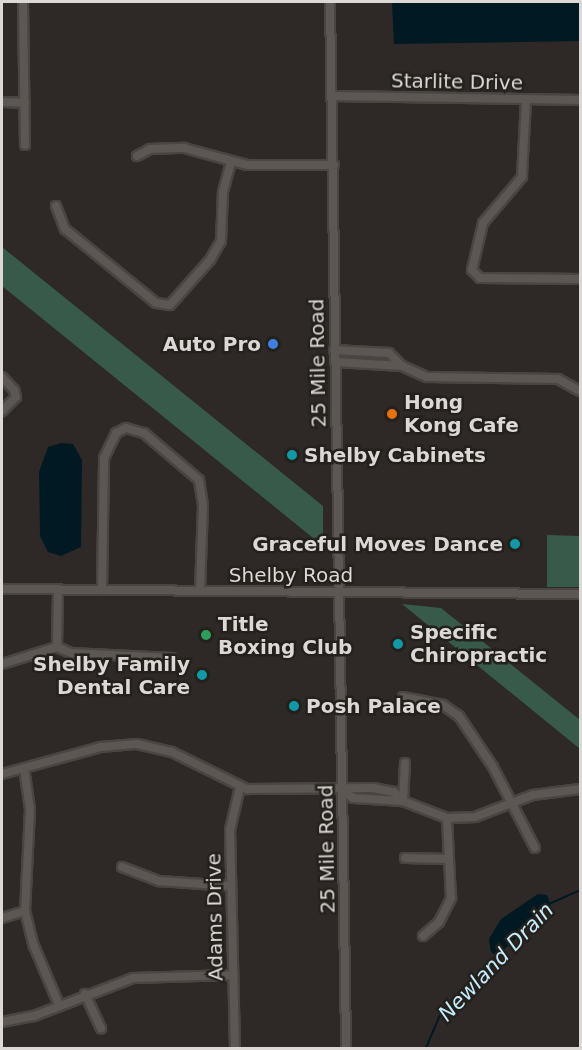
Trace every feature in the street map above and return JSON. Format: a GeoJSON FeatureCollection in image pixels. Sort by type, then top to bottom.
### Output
{"type":"FeatureCollection","features":[{"type":"Feature","properties":{"kind":"street"},"geometry":{"type":"LineString","coordinates":[[23,2],[25,145]]}},
{"type":"Feature","properties":{"kind":"street","name":"25 Mile Road"},"geometry":{"type":"LineString","coordinates":[[330,2],[346,1048]]}},
{"type":"Feature","properties":{"kind":"street","name":"Starlite Drive"},"geometry":{"type":"LineString","coordinates":[[332,96],[580,100]]}},
{"type":"Feature","properties":{"kind":"street"},"geometry":{"type":"LineString","coordinates":[[526,100],[522,177],[483,223],[472,263],[474,275],[580,279]]}},
{"type":"Feature","properties":{"kind":"street"},"geometry":{"type":"LineString","coordinates":[[2,102],[25,103]]}},
{"type":"Feature","properties":{"kind":"street"},"geometry":{"type":"LineString","coordinates":[[136,156],[150,149],[184,148],[211,153],[231,162],[262,167],[334,165]]}},
{"type":"Feature","properties":{"kind":"street"},"geometry":{"type":"LineString","coordinates":[[56,206],[65,229],[156,303],[170,305],[192,283],[221,241],[223,192],[231,162]]}},
{"type":"Feature","properties":{"kind":"street"},"geometry":{"type":"LineString","coordinates":[[334,351],[389,352],[402,366]]}},
{"type":"Feature","properties":{"kind":"street"},"geometry":{"type":"LineString","coordinates":[[335,362],[402,366],[427,377],[558,379],[580,391]]}},
{"type":"Feature","properties":{"kind":"street"},"geometry":{"type":"LineString","coordinates":[[2,377],[14,390],[16,397],[2,411]]}},
{"type":"Feature","properties":{"kind":"street"},"geometry":{"type":"LineString","coordinates":[[102,590],[104,458],[116,433],[126,428],[144,433],[199,480],[202,505],[200,591]]}},
{"type":"Feature","properties":{"kind":"street","name":"Shelby Road"},"geometry":{"type":"LineString","coordinates":[[2,589],[580,594]]}},
{"type":"Feature","properties":{"kind":"street"},"geometry":{"type":"LineString","coordinates":[[57,647],[58,590]]}},
{"type":"Feature","properties":{"kind":"street"},"geometry":{"type":"LineString","coordinates":[[2,664],[57,647],[71,653],[172,658]]}},
{"type":"Feature","properties":{"kind":"street"},"geometry":{"type":"LineString","coordinates":[[403,698],[443,705],[459,716],[493,767],[510,804],[535,848]]}},
{"type":"Feature","properties":{"kind":"street"},"geometry":{"type":"LineString","coordinates":[[2,774],[101,747],[137,744],[172,752],[240,787],[259,791],[343,791],[353,787],[373,788],[394,792],[403,801],[447,818],[475,817],[554,790],[580,789]]}},
{"type":"Feature","properties":{"kind":"street"},"geometry":{"type":"LineString","coordinates":[[403,801],[405,763]]}},
{"type":"Feature","properties":{"kind":"street"},"geometry":{"type":"LineString","coordinates":[[24,768],[30,810],[25,911],[34,946],[59,1005]]}},
{"type":"Feature","properties":{"kind":"street","name":"Adams Drive"},"geometry":{"type":"LineString","coordinates":[[235,1048],[231,819],[240,787]]}},
{"type":"Feature","properties":{"kind":"street"},"geometry":{"type":"LineString","coordinates":[[423,936],[439,922],[451,898],[447,818]]}},
{"type":"Feature","properties":{"kind":"street"},"geometry":{"type":"LineString","coordinates":[[405,858],[448,859]]}},
{"type":"Feature","properties":{"kind":"street"},"geometry":{"type":"LineString","coordinates":[[122,867],[159,881],[231,886]]}},
{"type":"Feature","properties":{"kind":"street"},"geometry":{"type":"LineString","coordinates":[[2,918],[25,911]]}},
{"type":"Feature","properties":{"kind":"street"},"geometry":{"type":"LineString","coordinates":[[2,1022],[34,1016],[85,994],[142,977],[232,975]]}},
{"type":"Feature","properties":{"kind":"street"},"geometry":{"type":"LineString","coordinates":[[85,994],[101,1029]]}},
{"type":"Feature","properties":{"kind":"green space"},"geometry":{"type":"Polygon","coordinates":[[[2,247],[323,506],[323,546],[2,286],[2,247]]]}},
{"type":"Feature","properties":{"kind":"green space"},"geometry":{"type":"Polygon","coordinates":[[[547,535],[580,536],[580,587],[547,587],[547,535]]]}},
{"type":"Feature","properties":{"kind":"green space"},"geometry":{"type":"Polygon","coordinates":[[[402,604],[441,608],[580,720],[580,749],[402,604]]]}},
{"type":"Feature","properties":{"kind":"water"},"geometry":{"type":"Polygon","coordinates":[[[392,2],[580,2],[580,41],[394,44],[392,2]]]}},
{"type":"Feature","properties":{"kind":"water"},"geometry":{"type":"Polygon","coordinates":[[[61,443],[73,444],[82,460],[81,547],[61,556],[48,552],[40,536],[39,472],[48,447],[61,443]]]}},
{"type":"Feature","properties":{"kind":"water"},"geometry":{"type":"Polygon","coordinates":[[[538,894],[547,895],[551,906],[497,956],[491,952],[489,939],[501,919],[538,894]]]}},
{"type":"Feature","properties":{"kind":"waterway","name":"Newland Drain"},"geometry":{"type":"LineString","coordinates":[[549,904],[580,890]]}},
{"type":"Feature","properties":{"kind":"waterway","name":"Newland Drain"},"geometry":{"type":"LineString","coordinates":[[426,1048],[439,1017],[498,954]]}},
{"type":"Feature","properties":{"kind":"place","name":"Auto Pro"},"geometry":{"type":"Point","coordinates":[273,344]}},
{"type":"Feature","properties":{"kind":"place","name":"Hong Kong Cafe"},"geometry":{"type":"Point","coordinates":[392,414]}},
{"type":"Feature","properties":{"kind":"place","name":"Shelby Cabinets"},"geometry":{"type":"Point","coordinates":[292,455]}},
{"type":"Feature","properties":{"kind":"place","name":"Graceful Moves Dance"},"geometry":{"type":"Point","coordinates":[515,544]}},
{"type":"Feature","properties":{"kind":"place","name":"Title Boxing Club"},"geometry":{"type":"Point","coordinates":[206,635]}},
{"type":"Feature","properties":{"kind":"place","name":"Specific Chiropractic"},"geometry":{"type":"Point","coordinates":[398,644]}},
{"type":"Feature","properties":{"kind":"place","name":"Shelby Family Dental Care"},"geometry":{"type":"Point","coordinates":[202,675]}},
{"type":"Feature","properties":{"kind":"place","name":"Posh Palace"},"geometry":{"type":"Point","coordinates":[294,706]}}]}
